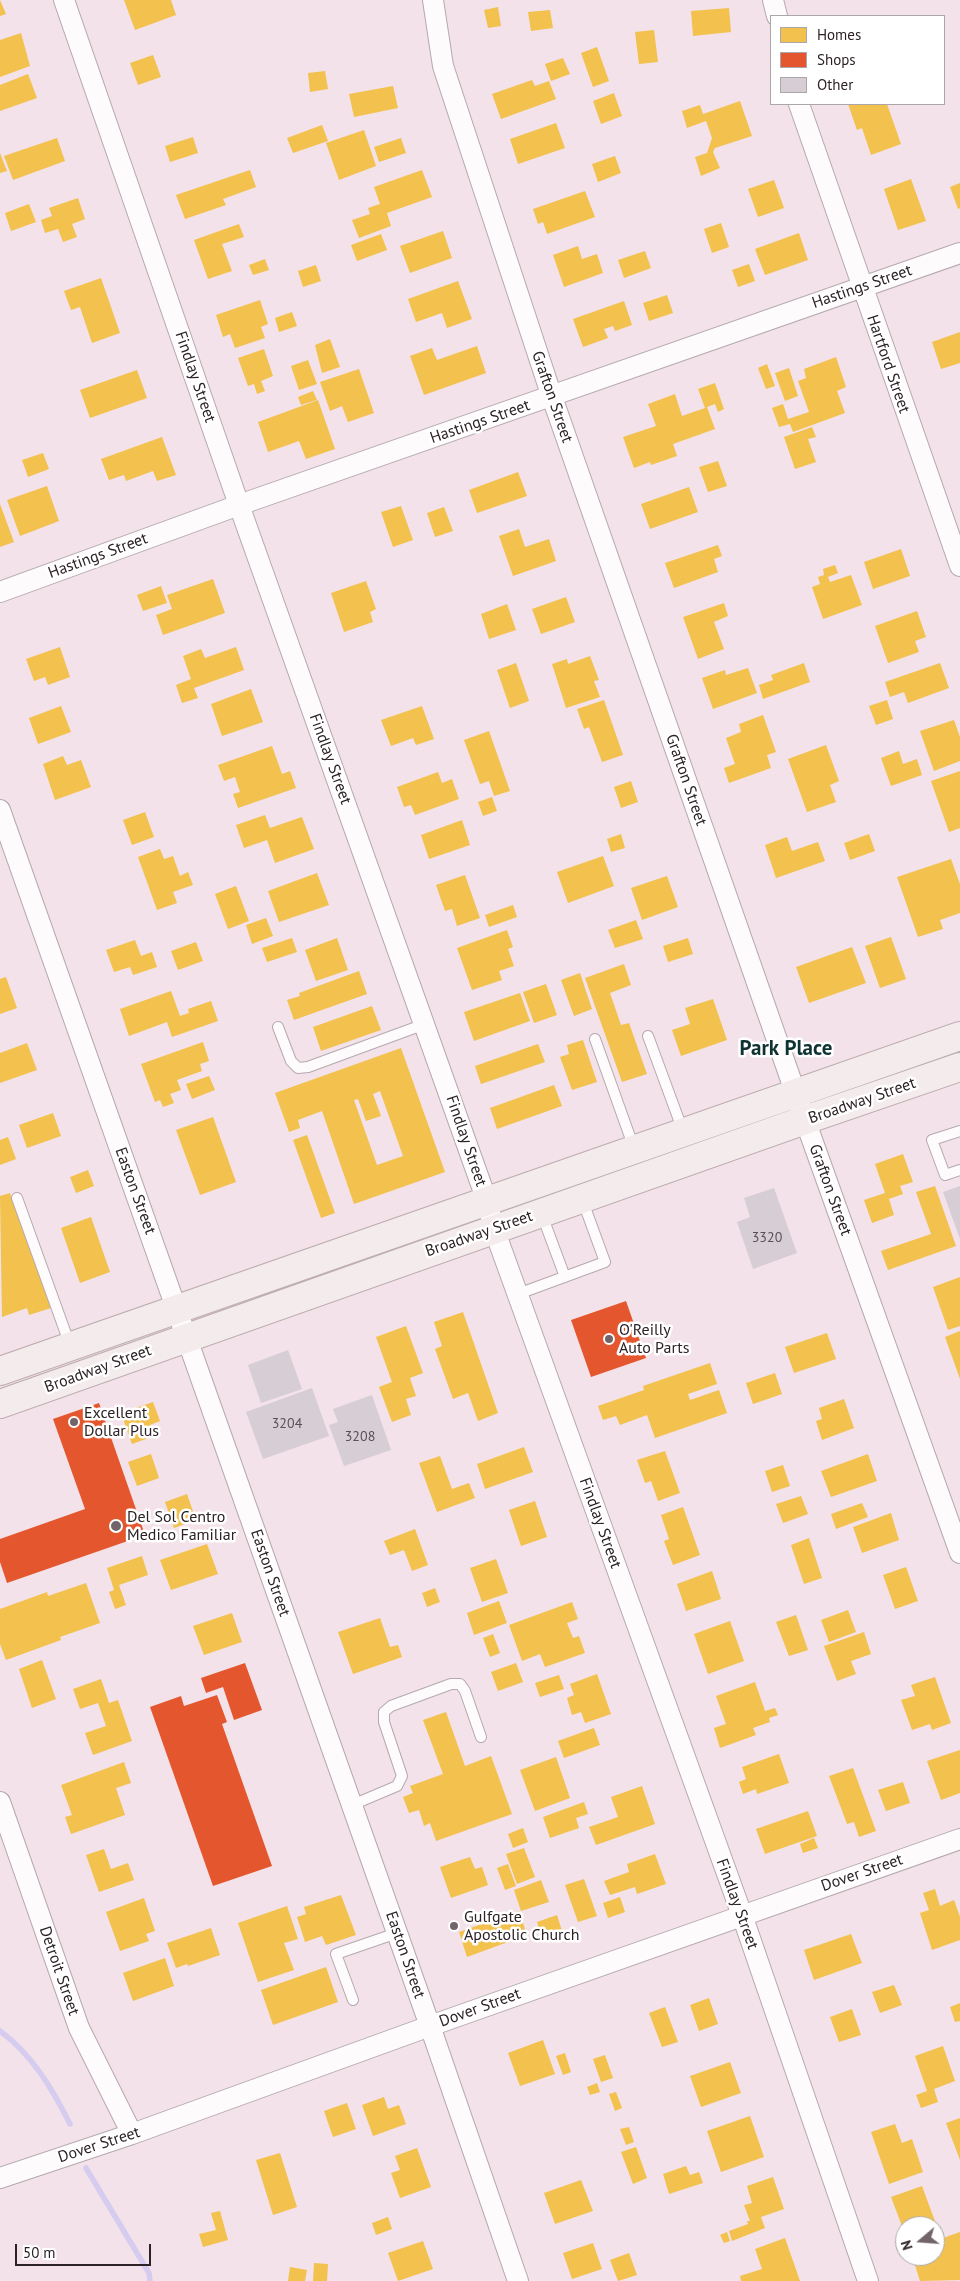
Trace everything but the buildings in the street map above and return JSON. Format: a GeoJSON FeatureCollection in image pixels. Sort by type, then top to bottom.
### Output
{"type":"FeatureCollection","features":[{"type":"Feature","properties":{"kind":"main road","name":"Broadway Street"},"geometry":{"type":"LineString","coordinates":[[0,1371],[960,1036]]}},
{"type":"Feature","properties":{"kind":"main road","name":"Broadway Street"},"geometry":{"type":"LineString","coordinates":[[0,1404],[541,1212],[960,1068]]}},
{"type":"Feature","properties":{"kind":"street","name":"Findlay Street"},"geometry":{"type":"LineString","coordinates":[[64,0],[239,505],[487,1201],[494,1229],[742,1915],[868,2281]]}},
{"type":"Feature","properties":{"kind":"street","name":"Grafton Street"},"geometry":{"type":"LineString","coordinates":[[433,0],[443,66],[552,397],[795,1092],[960,1553]]}},
{"type":"Feature","properties":{"kind":"street"},"geometry":{"type":"LineString","coordinates":[[773,0],[777,15]]}},
{"type":"Feature","properties":{"kind":"street","name":"Hartford Street"},"geometry":{"type":"LineString","coordinates":[[799,105],[960,566]]}},
{"type":"Feature","properties":{"kind":"street","name":"Hastings Street"},"geometry":{"type":"LineString","coordinates":[[0,592],[239,505],[552,397],[861,286],[960,253]]}},
{"type":"Feature","properties":{"kind":"street","name":"Easton Street"},"geometry":{"type":"LineString","coordinates":[[0,810],[352,1804],[518,2281]]}},
{"type":"Feature","properties":{"kind":"street","name":"Detroit Street"},"geometry":{"type":"LineString","coordinates":[[0,1802],[5,1835],[79,2028],[132,2134]]}},
{"type":"Feature","properties":{"kind":"street","name":"Dover Street"},"geometry":{"type":"LineString","coordinates":[[0,2178],[132,2134],[430,2026],[960,1839]]}},
{"type":"Feature","properties":{"kind":"lane"},"geometry":{"type":"LineString","coordinates":[[278,1027],[291,1061],[298,1068],[308,1067],[425,1024]]}},
{"type":"Feature","properties":{"kind":"lane"},"geometry":{"type":"LineString","coordinates":[[648,1036],[683,1132]]}},
{"type":"Feature","properties":{"kind":"lane"},"geometry":{"type":"LineString","coordinates":[[595,1039],[634,1149]]}},
{"type":"Feature","properties":{"kind":"lane"},"geometry":{"type":"LineString","coordinates":[[960,1131],[932,1140],[945,1175],[960,1170]]}},
{"type":"Feature","properties":{"kind":"lane"},"geometry":{"type":"LineString","coordinates":[[17,1198],[71,1346]]}},
{"type":"Feature","properties":{"kind":"lane"},"geometry":{"type":"LineString","coordinates":[[518,1294],[605,1262],[582,1198]]}},
{"type":"Feature","properties":{"kind":"lane"},"geometry":{"type":"LineString","coordinates":[[541,1212],[565,1277]]}},
{"type":"Feature","properties":{"kind":"lane"},"geometry":{"type":"LineString","coordinates":[[352,1804],[397,1786],[401,1782],[402,1776],[384,1722],[384,1712],[391,1706],[451,1684],[460,1684],[465,1691],[481,1737]]}},
{"type":"Feature","properties":{"kind":"lane"},"geometry":{"type":"LineString","coordinates":[[353,2000],[336,1954],[397,1932]]}},
{"type":"Feature","properties":{"kind":"waterway"},"geometry":{"type":"LineString","coordinates":[[0,2031],[22,2050],[41,2073],[70,2124]]}},
{"type":"Feature","properties":{"kind":"waterway"},"geometry":{"type":"LineString","coordinates":[[86,2168],[149,2273],[150,2281]]}},
{"type":"Feature","properties":{"kind":"place","name":"O'Reilly Auto Parts"},"geometry":{"type":"Point","coordinates":[609,1339]}},
{"type":"Feature","properties":{"kind":"place","name":"Excellent Dollar Plus"},"geometry":{"type":"Point","coordinates":[74,1422]}},
{"type":"Feature","properties":{"kind":"place","name":"Del Sol Centro Medico Familiar"},"geometry":{"type":"Point","coordinates":[116,1526]}},
{"type":"Feature","properties":{"kind":"place","name":"Gulfgate Apostolic Church"},"geometry":{"type":"Point","coordinates":[454,1926]}},
{"type":"Feature","properties":{"kind":"district","name":"Park Place"},"geometry":{"type":"Point","coordinates":[786,1049]}}]}
